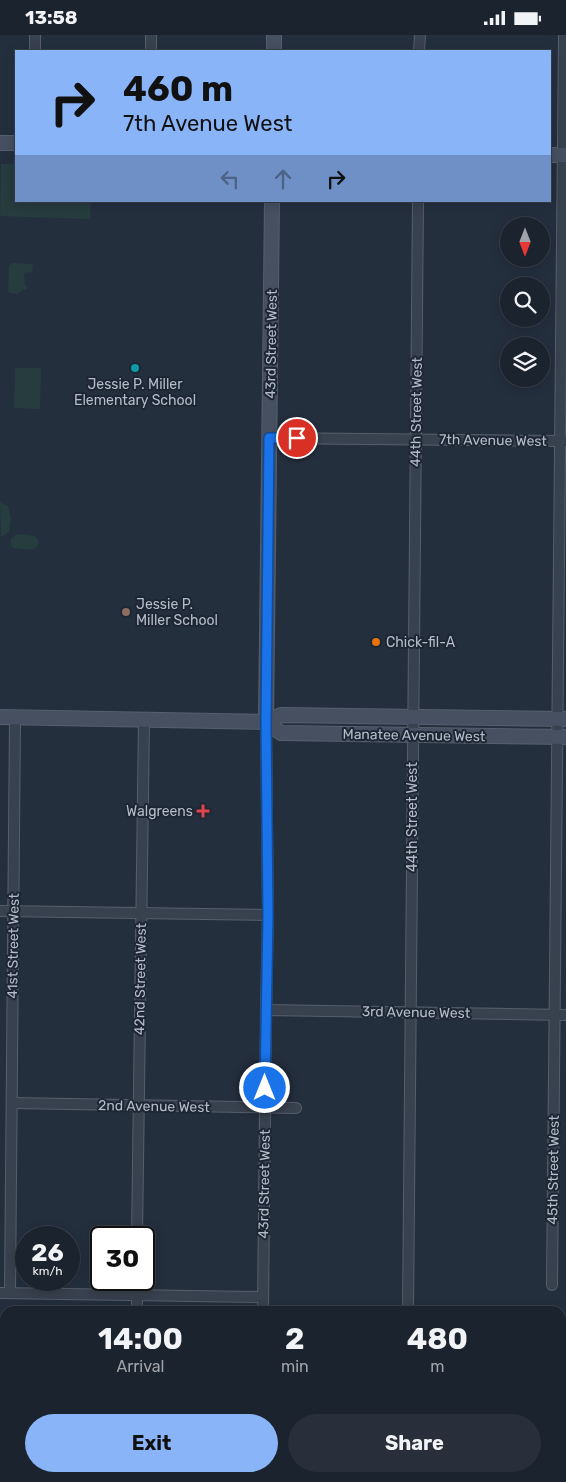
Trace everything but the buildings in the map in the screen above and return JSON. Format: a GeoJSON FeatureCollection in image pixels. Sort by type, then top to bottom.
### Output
{"type":"FeatureCollection","features":[{"type":"Feature","properties":{"kind":"main road"},"geometry":{"type":"LineString","coordinates":[[274,35],[274,50]]}},
{"type":"Feature","properties":{"kind":"main road"},"geometry":{"type":"LineString","coordinates":[[0,143],[15,143]]}},
{"type":"Feature","properties":{"kind":"main road","name":"43rd Street West"},"geometry":{"type":"LineString","coordinates":[[266,722],[272,202]]}},
{"type":"Feature","properties":{"kind":"main road","name":"Manatee Avenue West"},"geometry":{"type":"LineString","coordinates":[[0,717],[266,722],[281,715],[562,719]]}},
{"type":"Feature","properties":{"kind":"main road","name":"Manatee Avenue West"},"geometry":{"type":"LineString","coordinates":[[266,722],[281,733],[561,737]]}},
{"type":"Feature","properties":{"kind":"street"},"geometry":{"type":"LineString","coordinates":[[35,35],[35,50]]}},
{"type":"Feature","properties":{"kind":"street"},"geometry":{"type":"LineString","coordinates":[[151,35],[151,50]]}},
{"type":"Feature","properties":{"kind":"street"},"geometry":{"type":"LineString","coordinates":[[420,35],[420,50]]}},
{"type":"Feature","properties":{"kind":"street","name":"45th Street West"},"geometry":{"type":"LineString","coordinates":[[552,1285],[555,1015],[562,719],[563,441],[560,155],[564,35]]}},
{"type":"Feature","properties":{"kind":"street","name":"44th Street West"},"geometry":{"type":"LineString","coordinates":[[408,1306],[418,202]]}},
{"type":"Feature","properties":{"kind":"street","name":"7th Avenue West"},"geometry":{"type":"LineString","coordinates":[[269,438],[563,441]]}},
{"type":"Feature","properties":{"kind":"street","name":"41st Street West"},"geometry":{"type":"LineString","coordinates":[[5,1293],[12,1103],[15,717]]}},
{"type":"Feature","properties":{"kind":"street","name":"42nd Street West"},"geometry":{"type":"LineString","coordinates":[[138,1226],[144,720]]}},
{"type":"Feature","properties":{"kind":"street","name":"43rd Street West"},"geometry":{"type":"LineString","coordinates":[[262,1306],[268,915],[266,722]]}},
{"type":"Feature","properties":{"kind":"street"},"geometry":{"type":"LineString","coordinates":[[0,911],[268,915]]}},
{"type":"Feature","properties":{"kind":"street","name":"3rd Avenue West"},"geometry":{"type":"LineString","coordinates":[[266,1010],[566,1015]]}},
{"type":"Feature","properties":{"kind":"street","name":"2nd Avenue West"},"geometry":{"type":"LineString","coordinates":[[12,1103],[296,1108]]}},
{"type":"Feature","properties":{"kind":"street"},"geometry":{"type":"LineString","coordinates":[[137,1291],[137,1306]]}},
{"type":"Feature","properties":{"kind":"street"},"geometry":{"type":"LineString","coordinates":[[5,1293],[263,1297]]}},
{"type":"Feature","properties":{"kind":"green space"},"geometry":{"type":"Polygon","coordinates":[[[1,164],[15,164],[15,202],[91,202],[90,219],[0,216],[1,164]]]}},
{"type":"Feature","properties":{"kind":"green space"},"geometry":{"type":"Polygon","coordinates":[[[12,263],[33,264],[32,272],[24,273],[27,289],[22,290],[18,294],[8,291],[9,266],[12,263]]]}},
{"type":"Feature","properties":{"kind":"green space"},"geometry":{"type":"Polygon","coordinates":[[[15,368],[41,368],[40,409],[14,408],[15,368]]]}},
{"type":"Feature","properties":{"kind":"green space"},"geometry":{"type":"Polygon","coordinates":[[[0,501],[8,506],[11,519],[9,532],[1,537],[0,501]]]}},
{"type":"Feature","properties":{"kind":"green space"},"geometry":{"type":"Polygon","coordinates":[[[17,534],[35,536],[39,541],[38,546],[32,550],[13,548],[11,539],[17,534]]]}},
{"type":"Feature","properties":{"kind":"place","name":"Jessie P. Miller Elementary School"},"geometry":{"type":"Point","coordinates":[135,368]}},
{"type":"Feature","properties":{"kind":"place","name":"Jessie P. Miller School"},"geometry":{"type":"Point","coordinates":[126,612]}},
{"type":"Feature","properties":{"kind":"place","name":"Chick-fil-A"},"geometry":{"type":"Point","coordinates":[376,642]}},
{"type":"Feature","properties":{"kind":"place","name":"Walgreens"},"geometry":{"type":"Point","coordinates":[203,811]}},
{"type":"Feature","properties":{"kind":"route"},"geometry":{"type":"LineString","coordinates":[[265,1088],[268,915],[266,722],[269,438],[297,438]]}}]}
